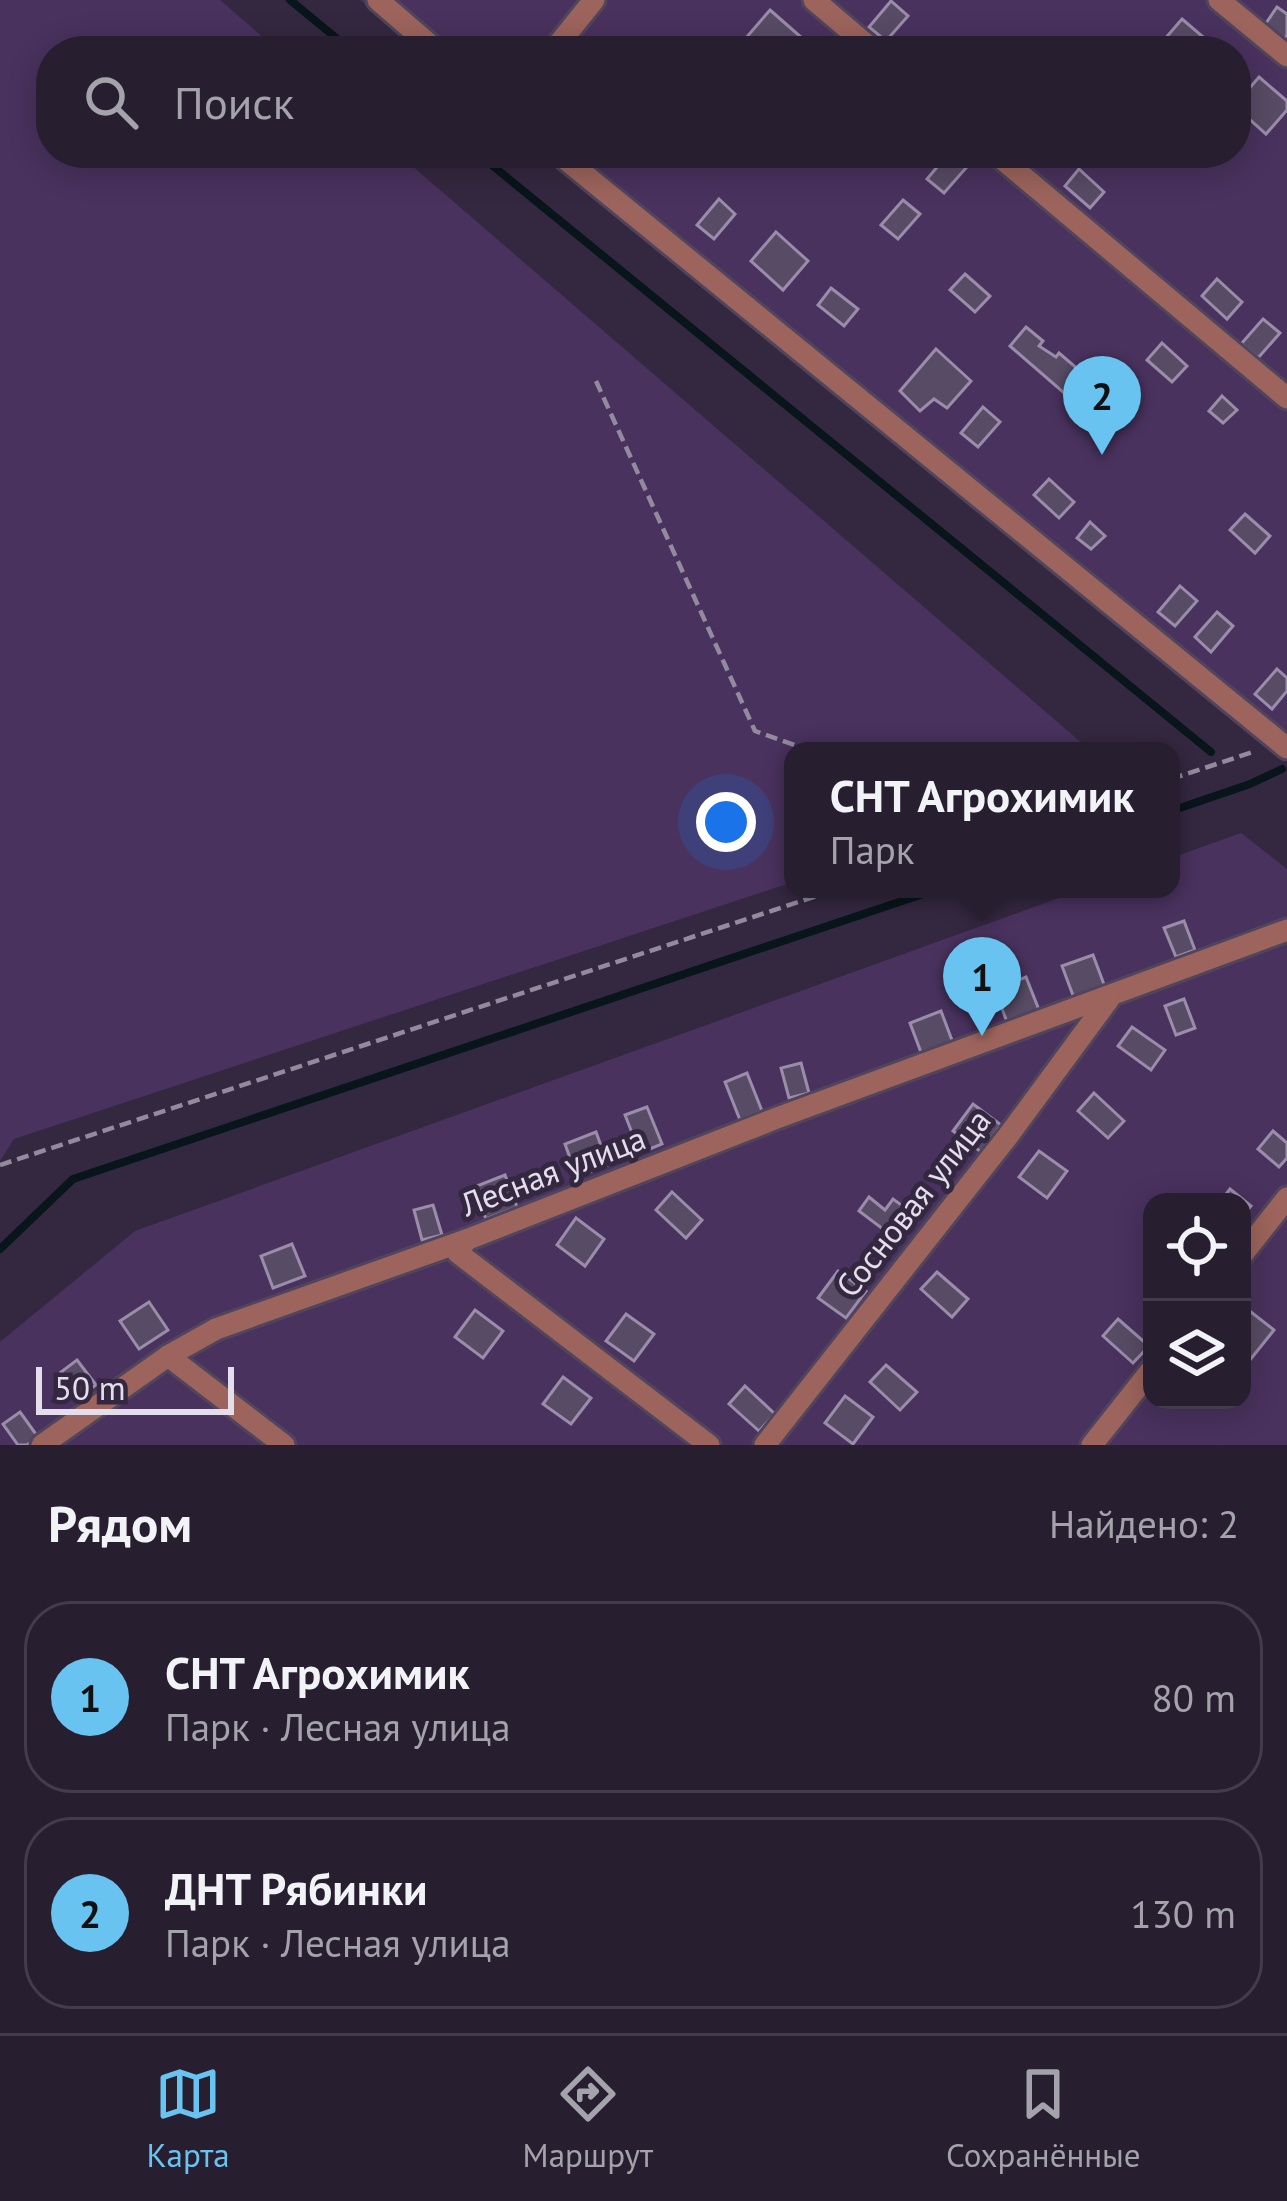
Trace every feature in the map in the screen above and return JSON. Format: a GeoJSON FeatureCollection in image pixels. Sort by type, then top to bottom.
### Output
{"type":"FeatureCollection","features":[{"type":"Feature","properties":{"kind":"street"},"geometry":{"type":"LineString","coordinates":[[378,0],[420,36]]}},
{"type":"Feature","properties":{"kind":"street"},"geometry":{"type":"LineString","coordinates":[[565,36],[594,0]]}},
{"type":"Feature","properties":{"kind":"street"},"geometry":{"type":"LineString","coordinates":[[814,0],[856,36]]}},
{"type":"Feature","properties":{"kind":"street"},"geometry":{"type":"LineString","coordinates":[[1219,0],[1287,56]]}},
{"type":"Feature","properties":{"kind":"street"},"geometry":{"type":"LineString","coordinates":[[576,168],[1285,744]]}},
{"type":"Feature","properties":{"kind":"street"},"geometry":{"type":"LineString","coordinates":[[1013,168],[1287,398]]}},
{"type":"Feature","properties":{"kind":"street","name":"Лесная улица"},"geometry":{"type":"LineString","coordinates":[[42,1445],[168,1356],[216,1329],[466,1240],[777,1118],[1287,931]]}},
{"type":"Feature","properties":{"kind":"street","name":"Сосновая улица"},"geometry":{"type":"LineString","coordinates":[[765,1445],[1008,1136],[1109,998]]}},
{"type":"Feature","properties":{"kind":"street"},"geometry":{"type":"LineString","coordinates":[[1251,1244],[1287,1198]]}},
{"type":"Feature","properties":{"kind":"street"},"geometry":{"type":"LineString","coordinates":[[466,1240],[458,1253],[709,1445]]}},
{"type":"Feature","properties":{"kind":"street"},"geometry":{"type":"LineString","coordinates":[[168,1356],[284,1445]]}},
{"type":"Feature","properties":{"kind":"street"},"geometry":{"type":"LineString","coordinates":[[1092,1445],[1143,1380]]}},
{"type":"Feature","properties":{"kind":"path"},"geometry":{"type":"LineString","coordinates":[[596,381],[755,731],[786,742]]}},
{"type":"Feature","properties":{"kind":"path"},"geometry":{"type":"LineString","coordinates":[[1180,776],[1285,744]]}},
{"type":"Feature","properties":{"kind":"path"},"geometry":{"type":"LineString","coordinates":[[0,1165],[811,898]]}},
{"type":"Feature","properties":{"kind":"shaded area"},"geometry":{"type":"Polygon","coordinates":[[[0,0],[220,0],[262,36],[36,36],[36,168],[414,168],[1081,742],[784,742],[784,885],[14,1139],[0,1161],[0,0]]]}},
{"type":"Feature","properties":{"kind":"shaded area"},"geometry":{"type":"Polygon","coordinates":[[[360,0],[1287,0],[1287,758],[565,168],[1251,168],[1251,36],[404,36],[360,0]]]}},
{"type":"Feature","properties":{"kind":"shaded area"},"geometry":{"type":"Polygon","coordinates":[[[1241,833],[1287,869],[1287,1445],[0,1445],[0,1342],[135,1231],[1059,898],[1180,898],[1180,855],[1241,833]]]}},
{"type":"Feature","properties":{"kind":"building"},"geometry":{"type":"Polygon","coordinates":[[[891,1],[908,16],[890,36],[880,36],[869,27],[891,1]]]}},
{"type":"Feature","properties":{"kind":"building"},"geometry":{"type":"Polygon","coordinates":[[[1277,7],[1287,14],[1284,40],[1264,26],[1277,7]]]}},
{"type":"Feature","properties":{"kind":"building"},"geometry":{"type":"Polygon","coordinates":[[[770,10],[800,36],[748,36],[770,10]]]}},
{"type":"Feature","properties":{"kind":"building"},"geometry":{"type":"Polygon","coordinates":[[[1182,19],[1202,36],[1167,36],[1182,19]]]}},
{"type":"Feature","properties":{"kind":"building"},"geometry":{"type":"Polygon","coordinates":[[[1259,77],[1287,101],[1287,110],[1266,134],[1251,120],[1251,86],[1259,77]]]}},
{"type":"Feature","properties":{"kind":"building"},"geometry":{"type":"Polygon","coordinates":[[[936,168],[966,168],[944,193],[927,179],[936,168]]]}},
{"type":"Feature","properties":{"kind":"building"},"geometry":{"type":"Polygon","coordinates":[[[1079,169],[1104,192],[1090,208],[1065,186],[1079,169]]]}},
{"type":"Feature","properties":{"kind":"building"},"geometry":{"type":"Polygon","coordinates":[[[719,199],[735,214],[714,239],[697,225],[719,199]]]}},
{"type":"Feature","properties":{"kind":"building"},"geometry":{"type":"Polygon","coordinates":[[[903,200],[920,214],[898,239],[881,225],[903,200]]]}},
{"type":"Feature","properties":{"kind":"building"},"geometry":{"type":"Polygon","coordinates":[[[776,232],[808,261],[783,290],[751,261],[776,232]]]}},
{"type":"Feature","properties":{"kind":"building"},"geometry":{"type":"Polygon","coordinates":[[[965,274],[990,296],[975,312],[950,290],[965,274]]]}},
{"type":"Feature","properties":{"kind":"building"},"geometry":{"type":"Polygon","coordinates":[[[1217,279],[1242,302],[1227,319],[1202,296],[1217,279]]]}},
{"type":"Feature","properties":{"kind":"building"},"geometry":{"type":"Polygon","coordinates":[[[831,288],[858,309],[844,326],[818,305],[831,288]]]}},
{"type":"Feature","properties":{"kind":"building"},"geometry":{"type":"Polygon","coordinates":[[[1263,319],[1280,333],[1258,358],[1241,344],[1263,319]]]}},
{"type":"Feature","properties":{"kind":"building"},"geometry":{"type":"Polygon","coordinates":[[[1026,327],[1043,341],[1039,346],[1056,357],[1059,353],[1079,370],[1074,375],[1085,385],[1071,399],[1010,346],[1026,327]]]}},
{"type":"Feature","properties":{"kind":"building"},"geometry":{"type":"Polygon","coordinates":[[[1162,343],[1187,366],[1172,382],[1147,360],[1162,343]]]}},
{"type":"Feature","properties":{"kind":"building"},"geometry":{"type":"Polygon","coordinates":[[[936,349],[971,381],[947,408],[934,399],[920,411],[900,391],[936,349]]]}},
{"type":"Feature","properties":{"kind":"building"},"geometry":{"type":"Polygon","coordinates":[[[1222,396],[1237,410],[1223,423],[1209,411],[1222,396]]]}},
{"type":"Feature","properties":{"kind":"building"},"geometry":{"type":"Polygon","coordinates":[[[983,407],[1000,422],[978,447],[961,433],[983,407]]]}},
{"type":"Feature","properties":{"kind":"building"},"geometry":{"type":"Polygon","coordinates":[[[1049,479],[1074,502],[1059,518],[1034,495],[1049,479]]]}},
{"type":"Feature","properties":{"kind":"building"},"geometry":{"type":"Polygon","coordinates":[[[1245,514],[1270,536],[1255,553],[1230,530],[1245,514]]]}},
{"type":"Feature","properties":{"kind":"building"},"geometry":{"type":"Polygon","coordinates":[[[1090,522],[1105,536],[1091,549],[1077,538],[1090,522]]]}},
{"type":"Feature","properties":{"kind":"building"},"geometry":{"type":"Polygon","coordinates":[[[1180,586],[1197,601],[1175,626],[1158,612],[1180,586]]]}},
{"type":"Feature","properties":{"kind":"building"},"geometry":{"type":"Polygon","coordinates":[[[1217,612],[1233,626],[1211,652],[1195,637],[1217,612]]]}},
{"type":"Feature","properties":{"kind":"building"},"geometry":{"type":"Polygon","coordinates":[[[1277,669],[1287,678],[1287,691],[1272,709],[1255,694],[1277,669]]]}},
{"type":"Feature","properties":{"kind":"building"},"geometry":{"type":"Polygon","coordinates":[[[1184,921],[1195,950],[1176,957],[1164,928],[1184,921]]]}},
{"type":"Feature","properties":{"kind":"building"},"geometry":{"type":"Polygon","coordinates":[[[1093,955],[1105,987],[1074,998],[1062,966],[1093,955]]]}},
{"type":"Feature","properties":{"kind":"building"},"geometry":{"type":"Polygon","coordinates":[[[1026,977],[1039,1010],[1007,1022],[995,990],[1026,977]]]}},
{"type":"Feature","properties":{"kind":"building"},"geometry":{"type":"Polygon","coordinates":[[[1184,999],[1195,1028],[1176,1035],[1165,1006],[1184,999]]]}},
{"type":"Feature","properties":{"kind":"building"},"geometry":{"type":"Polygon","coordinates":[[[941,1011],[953,1043],[922,1055],[910,1023],[941,1011]]]}},
{"type":"Feature","properties":{"kind":"building"},"geometry":{"type":"Polygon","coordinates":[[[1132,1027],[1165,1050],[1151,1070],[1118,1046],[1132,1027]]]}},
{"type":"Feature","properties":{"kind":"building"},"geometry":{"type":"Polygon","coordinates":[[[801,1063],[809,1093],[789,1098],[781,1068],[801,1063]]]}},
{"type":"Feature","properties":{"kind":"building"},"geometry":{"type":"Polygon","coordinates":[[[747,1073],[762,1111],[740,1120],[725,1082],[747,1073]]]}},
{"type":"Feature","properties":{"kind":"building"},"geometry":{"type":"Polygon","coordinates":[[[1094,1093],[1124,1121],[1108,1138],[1078,1111],[1094,1093]]]}},
{"type":"Feature","properties":{"kind":"building"},"geometry":{"type":"Polygon","coordinates":[[[973,1104],[1001,1125],[981,1152],[953,1131],[973,1104]]]}},
{"type":"Feature","properties":{"kind":"building"},"geometry":{"type":"Polygon","coordinates":[[[647,1107],[662,1144],[640,1153],[625,1115],[647,1107]]]}},
{"type":"Feature","properties":{"kind":"building"},"geometry":{"type":"Polygon","coordinates":[[[1273,1131],[1287,1143],[1287,1158],[1279,1167],[1258,1149],[1273,1131]]]}},
{"type":"Feature","properties":{"kind":"building"},"geometry":{"type":"Polygon","coordinates":[[[596,1132],[608,1165],[577,1177],[565,1144],[596,1132]]]}},
{"type":"Feature","properties":{"kind":"building"},"geometry":{"type":"Polygon","coordinates":[[[1039,1151],[1067,1171],[1047,1198],[1019,1177],[1039,1151]]]}},
{"type":"Feature","properties":{"kind":"building"},"geometry":{"type":"Polygon","coordinates":[[[505,1175],[517,1207],[486,1219],[474,1187],[505,1175]]]}},
{"type":"Feature","properties":{"kind":"building"},"geometry":{"type":"Polygon","coordinates":[[[672,1192],[702,1220],[686,1238],[656,1210],[672,1192]]]}},
{"type":"Feature","properties":{"kind":"building"},"geometry":{"type":"Polygon","coordinates":[[[869,1197],[885,1210],[893,1199],[918,1217],[900,1242],[859,1211],[869,1197]]]}},
{"type":"Feature","properties":{"kind":"building"},"geometry":{"type":"Polygon","coordinates":[[[433,1205],[442,1235],[422,1240],[414,1210],[433,1205]]]}},
{"type":"Feature","properties":{"kind":"building"},"geometry":{"type":"Polygon","coordinates":[[[576,1218],[604,1239],[585,1266],[557,1245],[576,1218]]]}},
{"type":"Feature","properties":{"kind":"building"},"geometry":{"type":"Polygon","coordinates":[[[292,1244],[305,1276],[273,1288],[261,1256],[292,1244]]]}},
{"type":"Feature","properties":{"kind":"building"},"geometry":{"type":"Polygon","coordinates":[[[838,1271],[866,1291],[846,1318],[818,1298],[838,1271]]]}},
{"type":"Feature","properties":{"kind":"building"},"geometry":{"type":"Polygon","coordinates":[[[937,1272],[968,1299],[952,1317],[921,1289],[937,1272]]]}},
{"type":"Feature","properties":{"kind":"building"},"geometry":{"type":"Polygon","coordinates":[[[149,1302],[168,1330],[139,1349],[120,1321],[149,1302]]]}},
{"type":"Feature","properties":{"kind":"building"},"geometry":{"type":"Polygon","coordinates":[[[475,1310],[503,1331],[483,1358],[455,1337],[475,1310]]]}},
{"type":"Feature","properties":{"kind":"building"},"geometry":{"type":"Polygon","coordinates":[[[1251,1312],[1274,1330],[1251,1359],[1251,1312]]]}},
{"type":"Feature","properties":{"kind":"building"},"geometry":{"type":"Polygon","coordinates":[[[626,1314],[654,1334],[634,1361],[606,1341],[626,1314]]]}},
{"type":"Feature","properties":{"kind":"building"},"geometry":{"type":"Polygon","coordinates":[[[1118,1319],[1143,1341],[1143,1352],[1133,1363],[1103,1336],[1118,1319]]]}},
{"type":"Feature","properties":{"kind":"building"},"geometry":{"type":"Polygon","coordinates":[[[77,1360],[96,1385],[79,1397],[61,1372],[77,1360]]]}},
{"type":"Feature","properties":{"kind":"building"},"geometry":{"type":"Polygon","coordinates":[[[886,1365],[917,1392],[900,1410],[870,1382],[886,1365]]]}},
{"type":"Feature","properties":{"kind":"building"},"geometry":{"type":"Polygon","coordinates":[[[563,1377],[591,1398],[571,1424],[543,1404],[563,1377]]]}},
{"type":"Feature","properties":{"kind":"building"},"geometry":{"type":"Polygon","coordinates":[[[745,1386],[775,1414],[759,1431],[729,1404],[745,1386]]]}},
{"type":"Feature","properties":{"kind":"building"},"geometry":{"type":"Polygon","coordinates":[[[845,1396],[873,1417],[853,1444],[825,1423],[845,1396]]]}},
{"type":"Feature","properties":{"kind":"building"},"geometry":{"type":"Polygon","coordinates":[[[20,1412],[38,1437],[27,1445],[18,1445],[3,1424],[20,1412]]]}},
{"type":"Feature","properties":{"kind":"waterway"},"geometry":{"type":"LineString","coordinates":[[290,0],[334,36]]}},
{"type":"Feature","properties":{"kind":"waterway"},"geometry":{"type":"LineString","coordinates":[[495,168],[1211,752]]}},
{"type":"Feature","properties":{"kind":"waterway"},"geometry":{"type":"LineString","coordinates":[[1180,808],[1282,769]]}},
{"type":"Feature","properties":{"kind":"waterway"},"geometry":{"type":"LineString","coordinates":[[0,1249],[73,1179],[911,898]]}},
{"type":"Feature","properties":{"kind":"place","name":"ДНТ Рябинки"},"geometry":{"type":"Point","coordinates":[1102,455]}},
{"type":"Feature","properties":{"kind":"place","name":"СНТ Агрохимик"},"geometry":{"type":"Point","coordinates":[982,1036]}}]}
